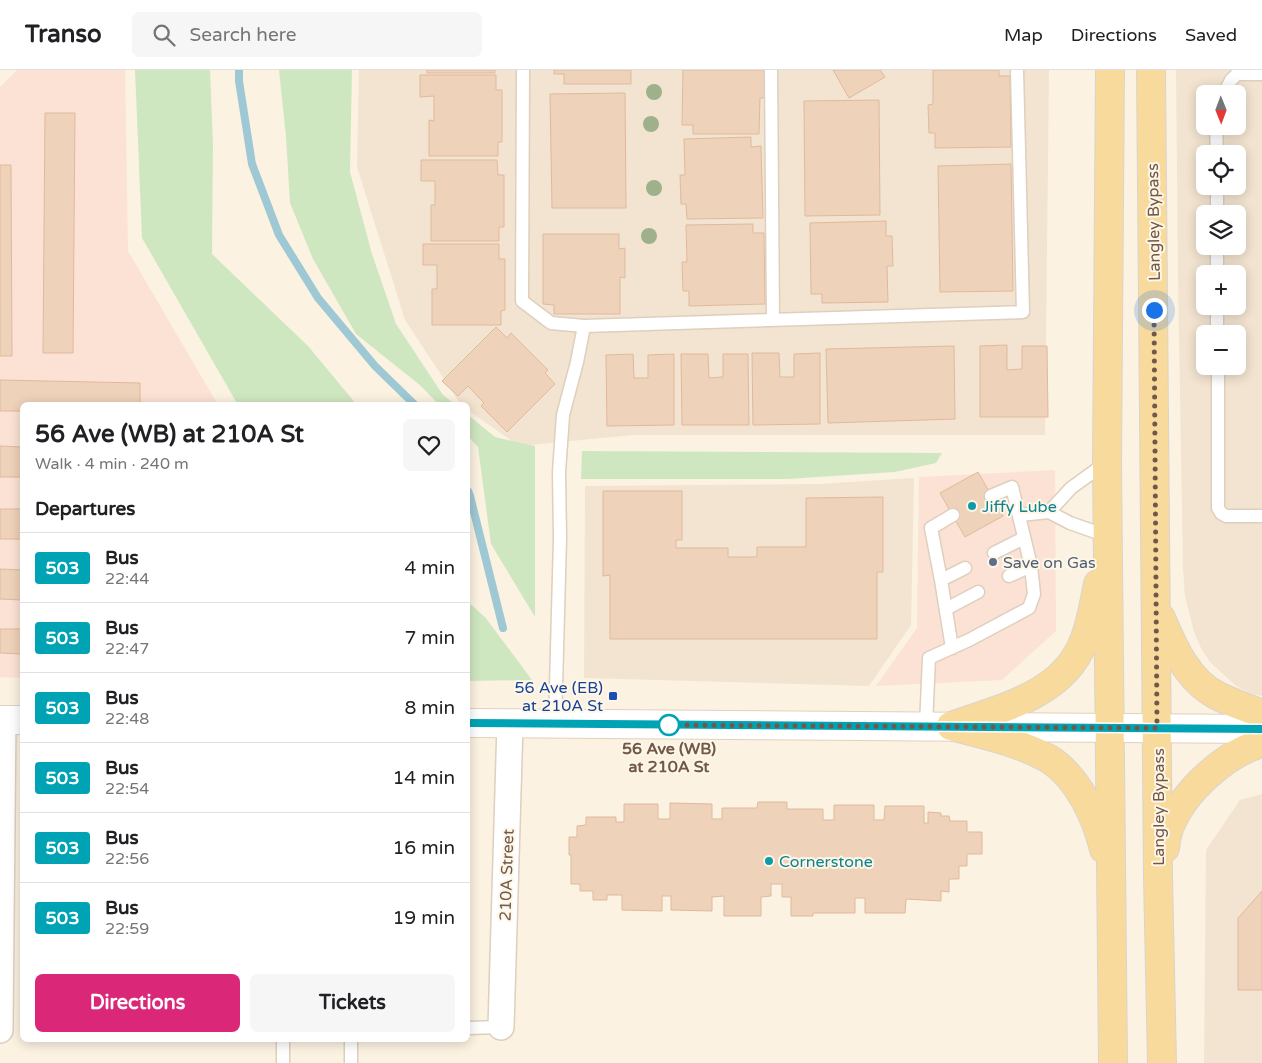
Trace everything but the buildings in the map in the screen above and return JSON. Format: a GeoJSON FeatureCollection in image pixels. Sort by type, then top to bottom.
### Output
{"type":"FeatureCollection","features":[{"type":"Feature","properties":{"kind":"main road"},"geometry":{"type":"LineString","coordinates":[[1110,70],[1107,538],[1112,1063]]}},
{"type":"Feature","properties":{"kind":"main road","name":"Langley Bypass"},"geometry":{"type":"LineString","coordinates":[[1151,70],[1158,877],[1162,1063]]}},
{"type":"Feature","properties":{"kind":"main road"},"geometry":{"type":"LineString","coordinates":[[938,726],[1026,699],[1045,688],[1066,671],[1083,644],[1107,538]]}},
{"type":"Feature","properties":{"kind":"main road"},"geometry":{"type":"LineString","coordinates":[[1157,610],[1173,648],[1198,682],[1217,696],[1262,714]]}},
{"type":"Feature","properties":{"kind":"main road"},"geometry":{"type":"LineString","coordinates":[[470,724],[1262,729]]}},
{"type":"Feature","properties":{"kind":"main road"},"geometry":{"type":"LineString","coordinates":[[938,726],[1021,746],[1050,760],[1070,778],[1086,804],[1100,834],[1111,874]]}},
{"type":"Feature","properties":{"kind":"main road"},"geometry":{"type":"LineString","coordinates":[[1158,877],[1170,827],[1182,803],[1204,779],[1234,755],[1262,743]]}},
{"type":"Feature","properties":{"kind":"street"},"geometry":{"type":"LineString","coordinates":[[0,1030],[9,720]]}},
{"type":"Feature","properties":{"kind":"street","name":"210A Street"},"geometry":{"type":"LineString","coordinates":[[501,1027],[510,724]]}},
{"type":"Feature","properties":{"kind":"lane"},"geometry":{"type":"LineString","coordinates":[[523,70],[522,300],[552,324],[584,326],[1023,312],[1017,70]]}},
{"type":"Feature","properties":{"kind":"lane"},"geometry":{"type":"LineString","coordinates":[[771,70],[772,320]]}},
{"type":"Feature","properties":{"kind":"lane"},"geometry":{"type":"LineString","coordinates":[[1228,85],[1237,74],[1262,74]]}},
{"type":"Feature","properties":{"kind":"lane"},"geometry":{"type":"LineString","coordinates":[[556,724],[560,538],[559,472],[563,415],[584,326]]}},
{"type":"Feature","properties":{"kind":"lane"},"geometry":{"type":"LineString","coordinates":[[1218,375],[1218,508],[1226,516],[1262,516]]}},
{"type":"Feature","properties":{"kind":"lane"},"geometry":{"type":"LineString","coordinates":[[1050,512],[1071,488],[1107,462]]}},
{"type":"Feature","properties":{"kind":"lane"},"geometry":{"type":"LineString","coordinates":[[938,726],[929,658],[1029,608],[1034,594],[1031,566],[1012,487],[991,496]]}},
{"type":"Feature","properties":{"kind":"lane"},"geometry":{"type":"LineString","coordinates":[[1020,515],[1050,512],[1070,523],[1107,538]]}},
{"type":"Feature","properties":{"kind":"lane"},"geometry":{"type":"LineString","coordinates":[[952,648],[931,528],[953,515]]}},
{"type":"Feature","properties":{"kind":"lane"},"geometry":{"type":"LineString","coordinates":[[994,553],[1024,538]]}},
{"type":"Feature","properties":{"kind":"lane"},"geometry":{"type":"LineString","coordinates":[[1009,576],[1031,566]]}},
{"type":"Feature","properties":{"kind":"lane"},"geometry":{"type":"LineString","coordinates":[[941,580],[965,568]]}},
{"type":"Feature","properties":{"kind":"lane"},"geometry":{"type":"LineString","coordinates":[[946,608],[978,592]]}},
{"type":"Feature","properties":{"kind":"lane"},"geometry":{"type":"LineString","coordinates":[[470,1028],[501,1027]]}},
{"type":"Feature","properties":{"kind":"lane"},"geometry":{"type":"LineString","coordinates":[[283,1042],[283,1063]]}},
{"type":"Feature","properties":{"kind":"lane"},"geometry":{"type":"LineString","coordinates":[[351,1042],[351,1063]]}},
{"type":"Feature","properties":{"kind":"shaded area"},"geometry":{"type":"Polygon","coordinates":[[[17,70],[125,70],[128,251],[216,402],[20,402],[20,678],[0,677],[0,87],[17,70]]]}},
{"type":"Feature","properties":{"kind":"shaded area"},"geometry":{"type":"Polygon","coordinates":[[[359,70],[1049,70],[1045,435],[633,435],[519,446],[470,411],[470,402],[459,402],[405,320],[357,167],[359,70]]]}},
{"type":"Feature","properties":{"kind":"shaded area"},"geometry":{"type":"Polygon","coordinates":[[[1176,70],[1262,70],[1262,696],[1236,686],[1210,662],[1201,648],[1194,632],[1185,596],[1183,568],[1176,70]]]}},
{"type":"Feature","properties":{"kind":"shaded area"},"geometry":{"type":"Polygon","coordinates":[[[1055,470],[1056,631],[1002,680],[876,686],[917,628],[919,477],[1055,470]]]}},
{"type":"Feature","properties":{"kind":"shaded area"},"geometry":{"type":"Polygon","coordinates":[[[914,478],[911,625],[869,686],[584,678],[585,486],[819,484],[914,478]]]}},
{"type":"Feature","properties":{"kind":"shaded area"},"geometry":{"type":"Polygon","coordinates":[[[1262,794],[1262,1063],[1204,1063],[1206,850],[1240,800],[1262,794]]]}},
{"type":"Feature","properties":{"kind":"green space"},"geometry":{"type":"Polygon","coordinates":[[[135,70],[210,70],[213,143],[212,254],[308,346],[355,402],[236,402],[142,238],[135,70]]]}},
{"type":"Feature","properties":{"kind":"green space"},"geometry":{"type":"Polygon","coordinates":[[[279,70],[352,70],[350,172],[372,254],[396,324],[443,395],[452,402],[436,402],[421,386],[356,334],[313,259],[290,203],[279,70]]]}},
{"type":"Feature","properties":{"kind":"green space"},"geometry":{"type":"Polygon","coordinates":[[[470,417],[495,437],[535,446],[535,617],[491,544],[478,447],[470,438],[470,417]]]}},
{"type":"Feature","properties":{"kind":"green space"},"geometry":{"type":"Polygon","coordinates":[[[582,451],[942,453],[936,463],[895,472],[787,479],[581,479],[582,451]]]}},
{"type":"Feature","properties":{"kind":"green space"},"geometry":{"type":"Polygon","coordinates":[[[470,604],[485,617],[532,680],[470,681],[470,604]]]}},
{"type":"Feature","properties":{"kind":"waterway"},"geometry":{"type":"LineString","coordinates":[[239,70],[239,81],[252,164],[279,235],[318,298],[375,366],[412,402]]}},
{"type":"Feature","properties":{"kind":"waterway"},"geometry":{"type":"LineString","coordinates":[[470,496],[503,628]]}},
{"type":"Feature","properties":{"kind":"bus line","name":"503"},"geometry":{"type":"LineString","coordinates":[[470,723],[1262,729]]}},
{"type":"Feature","properties":{"kind":"place","name":"Jiffy Lube"},"geometry":{"type":"Point","coordinates":[972,506]}},
{"type":"Feature","properties":{"kind":"place","name":"Save on Gas"},"geometry":{"type":"Point","coordinates":[993,562]}},
{"type":"Feature","properties":{"kind":"place","name":"56 Ave (EB) at 210A St"},"geometry":{"type":"Point","coordinates":[613,696]}},
{"type":"Feature","properties":{"kind":"place","name":"56 Ave (WB) at 210A St"},"geometry":{"type":"Point","coordinates":[669,725]}},
{"type":"Feature","properties":{"kind":"place","name":"Cornerstone"},"geometry":{"type":"Point","coordinates":[769,861]}},
{"type":"Feature","properties":{"kind":"route"},"geometry":{"type":"LineString","coordinates":[[669,725],[1157,728],[1154,310]]}}]}
